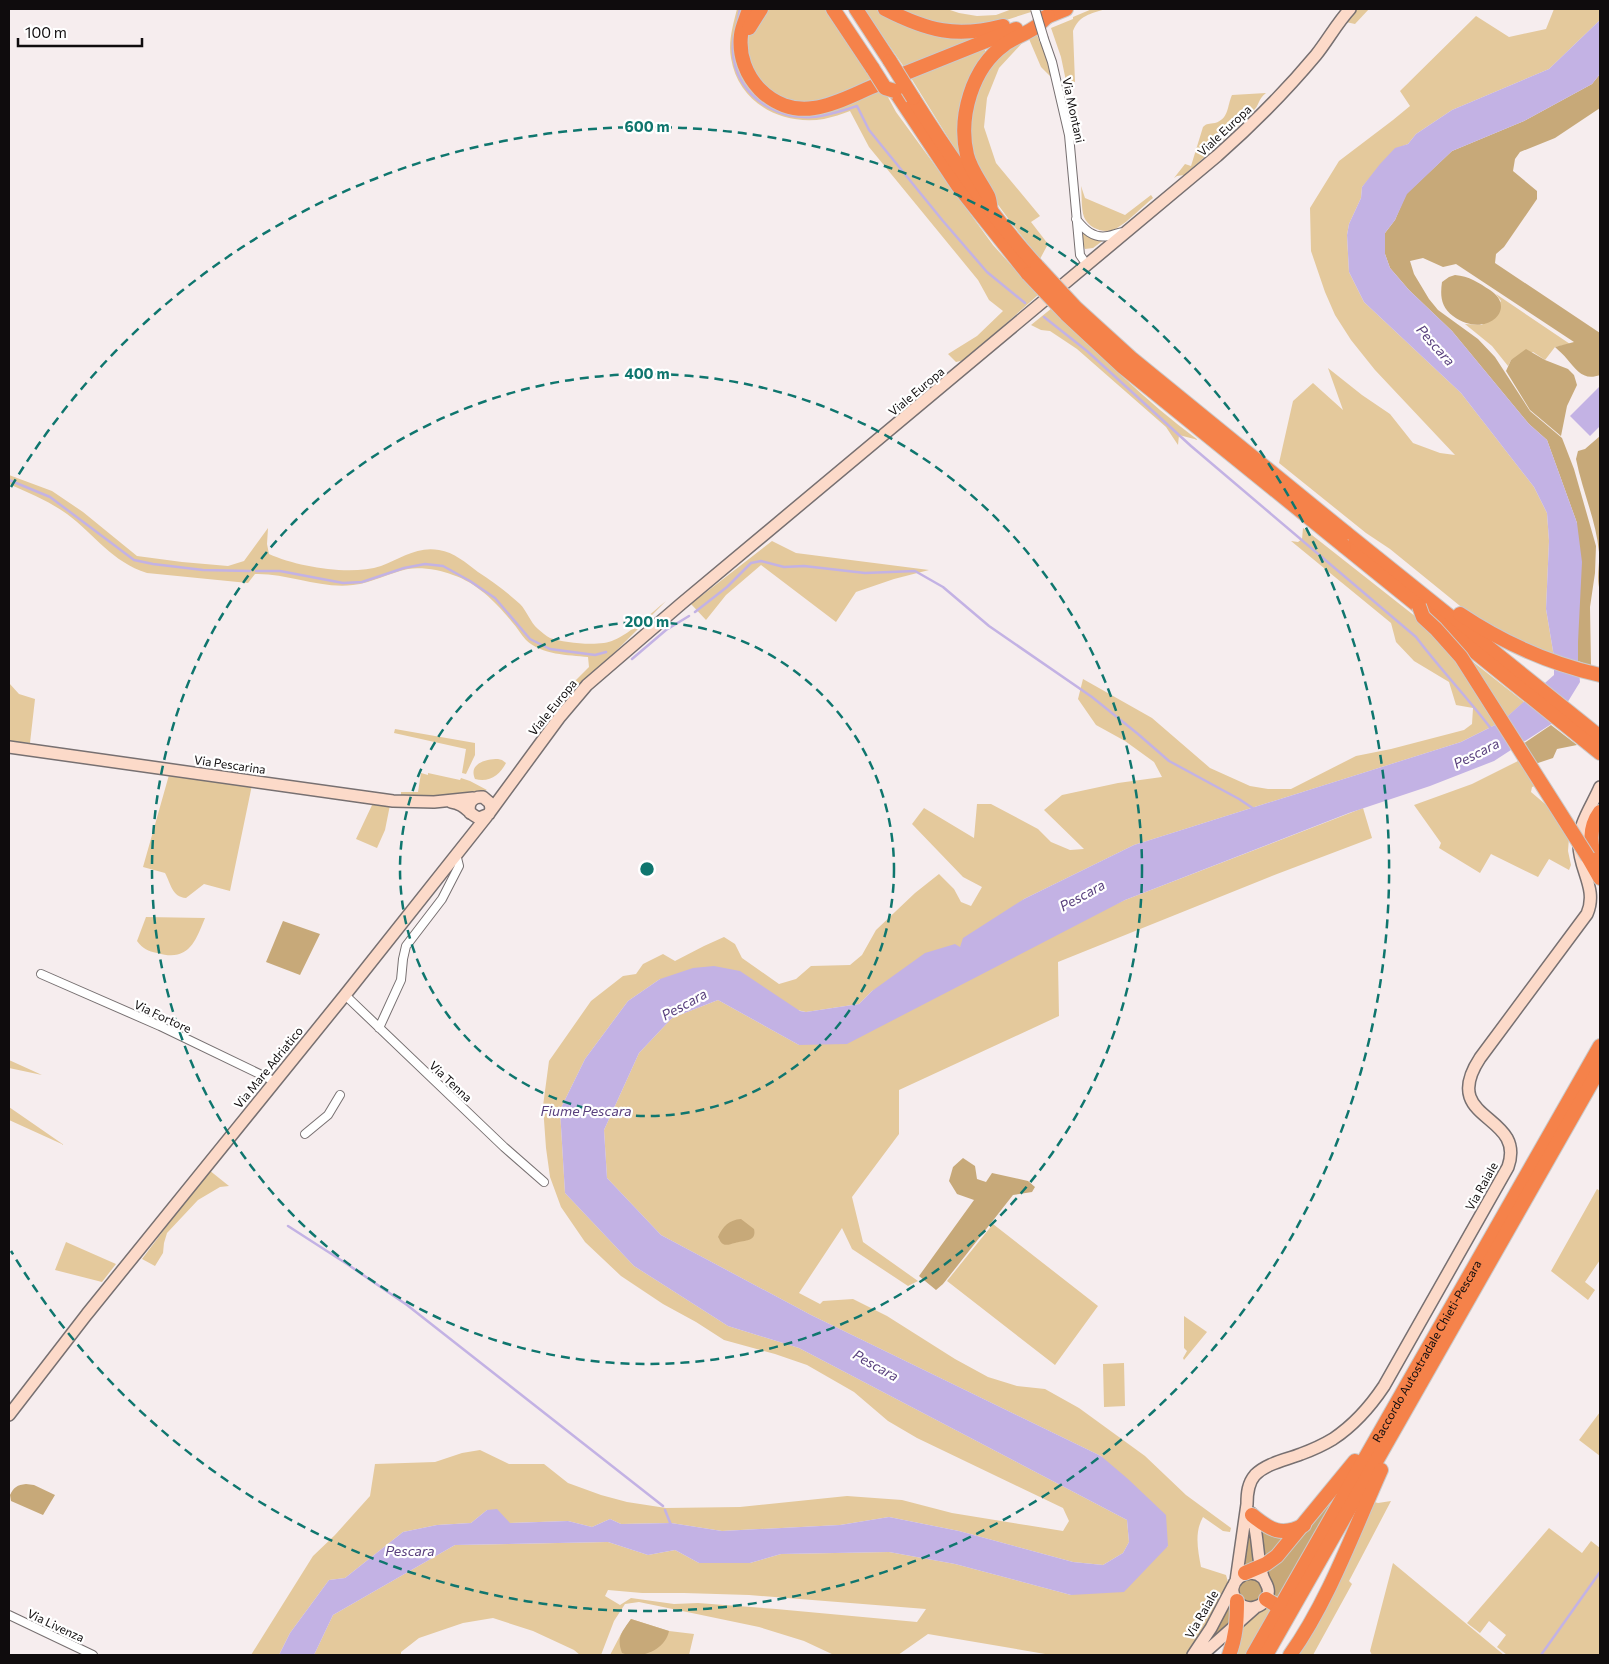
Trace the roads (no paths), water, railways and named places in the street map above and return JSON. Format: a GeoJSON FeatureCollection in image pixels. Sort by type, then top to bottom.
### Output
{"type":"FeatureCollection","features":[{"type":"Feature","properties":{"kind":"highway"},"geometry":{"type":"LineString","coordinates":[[749,9],[741,36],[746,69],[758,88],[773,100],[787,107],[816,108],[879,84]]}},
{"type":"Feature","properties":{"kind":"highway"},"geometry":{"type":"LineString","coordinates":[[742,50],[752,20],[761,9]]}},
{"type":"Feature","properties":{"kind":"highway"},"geometry":{"type":"LineString","coordinates":[[833,9],[881,65],[947,151],[1066,314],[1123,367],[1422,601],[1600,737]]}},
{"type":"Feature","properties":{"kind":"highway"},"geometry":{"type":"LineString","coordinates":[[843,9],[881,65],[895,90],[908,100],[958,186],[1033,270]]}},
{"type":"Feature","properties":{"kind":"highway"},"geometry":{"type":"LineString","coordinates":[[856,9],[881,65]]}},
{"type":"Feature","properties":{"kind":"highway"},"geometry":{"type":"LineString","coordinates":[[885,9],[923,26],[945,32],[969,33],[1008,25],[1029,24]]}},
{"type":"Feature","properties":{"kind":"highway"},"geometry":{"type":"LineString","coordinates":[[906,73],[1066,9]]}},
{"type":"Feature","properties":{"kind":"highway"},"geometry":{"type":"LineString","coordinates":[[991,210],[989,197],[973,171],[967,155],[965,128],[968,103],[976,80],[995,52],[1013,38],[1036,27],[1048,16]]}},
{"type":"Feature","properties":{"kind":"highway"},"geometry":{"type":"LineString","coordinates":[[1422,601],[1438,598],[1461,615],[1490,632],[1540,656],[1575,669],[1600,675]]}},
{"type":"Feature","properties":{"kind":"highway"},"geometry":{"type":"LineString","coordinates":[[1422,601],[1600,753]]}},
{"type":"Feature","properties":{"kind":"highway"},"geometry":{"type":"LineString","coordinates":[[1422,601],[1423,618],[1440,633],[1465,663],[1594,860],[1600,878]]}},
{"type":"Feature","properties":{"kind":"highway"},"geometry":{"type":"LineString","coordinates":[[1594,860],[1591,839],[1599,803]]}},
{"type":"Feature","properties":{"kind":"highway","name":"Raccordo Autostradale Chieti-Pescara"},"geometry":{"type":"LineString","coordinates":[[1253,1655],[1600,1046]]}},
{"type":"Feature","properties":{"kind":"highway","name":"Raccordo Autostradale Chieti-Pescara"},"geometry":{"type":"LineString","coordinates":[[1266,1655],[1600,1068]]}},
{"type":"Feature","properties":{"kind":"highway"},"geometry":{"type":"LineString","coordinates":[[1290,1655],[1303,1637],[1304,1619],[1414,1408],[1418,1389]]}},
{"type":"Feature","properties":{"kind":"highway"},"geometry":{"type":"LineString","coordinates":[[1238,1580],[1262,1572],[1357,1459],[1368,1453]]}},
{"type":"Feature","properties":{"kind":"highway"},"geometry":{"type":"LineString","coordinates":[[1250,1510],[1265,1526],[1278,1531],[1292,1530],[1304,1524]]}},
{"type":"Feature","properties":{"kind":"highway"},"geometry":{"type":"LineString","coordinates":[[1230,1655],[1237,1625],[1237,1601]]}},
{"type":"Feature","properties":{"kind":"main road","name":"Viale Europa"},"geometry":{"type":"LineString","coordinates":[[1337,25],[1341,9]]}},
{"type":"Feature","properties":{"kind":"main road","name":"Viale Europa"},"geometry":{"type":"LineString","coordinates":[[489,814],[559,718],[587,685],[681,604],[1217,156],[1248,128],[1310,62],[1350,9]]}},
{"type":"Feature","properties":{"kind":"main road","name":"Via Pescarina"},"geometry":{"type":"LineString","coordinates":[[9,747],[393,801],[447,801],[477,797]]}},
{"type":"Feature","properties":{"kind":"main road","name":"Viale Europa"},"geometry":{"type":"LineString","coordinates":[[477,797],[498,790],[514,780]]}},
{"type":"Feature","properties":{"kind":"main road","name":"Via Raiale"},"geometry":{"type":"LineString","coordinates":[[1262,1572],[1250,1510],[1248,1488],[1256,1474],[1275,1462],[1304,1453],[1332,1439],[1348,1428],[1368,1409],[1384,1386],[1508,1167],[1511,1154],[1508,1138],[1473,1104],[1469,1092],[1470,1080],[1480,1058],[1587,914],[1591,892],[1582,867],[1579,836],[1583,822],[1599,803],[1600,787]]}},
{"type":"Feature","properties":{"kind":"main road"},"geometry":{"type":"LineString","coordinates":[[470,838],[473,824],[469,805],[477,797],[486,798],[490,803],[489,814],[479,818],[471,814]]}},
{"type":"Feature","properties":{"kind":"main road","name":"Via Pescarina"},"geometry":{"type":"LineString","coordinates":[[447,801],[460,804],[471,814]]}},
{"type":"Feature","properties":{"kind":"main road","name":"Via Mare Adriatico"},"geometry":{"type":"LineString","coordinates":[[9,1415],[37,1379],[49,1374],[71,1336],[87,1314],[489,814]]}},
{"type":"Feature","properties":{"kind":"main road","name":"Via Mare Adriatico"},"geometry":{"type":"LineString","coordinates":[[57,1359],[82,1332],[87,1314]]}},
{"type":"Feature","properties":{"kind":"main road","name":"Via Raiale"},"geometry":{"type":"LineString","coordinates":[[1192,1655],[1211,1628],[1238,1580],[1250,1510]]}},
{"type":"Feature","properties":{"kind":"main road"},"geometry":{"type":"LineString","coordinates":[[1238,1580],[1233,1592],[1237,1601],[1246,1607],[1265,1603],[1268,1588],[1262,1572]]}},
{"type":"Feature","properties":{"kind":"main road","name":"Via Raiale"},"geometry":{"type":"LineString","coordinates":[[1202,1655],[1265,1603]]}},
{"type":"Feature","properties":{"kind":"street","name":"Via Montani"},"geometry":{"type":"LineString","coordinates":[[1035,9],[1052,62],[1068,128],[1080,255],[1087,266]]}},
{"type":"Feature","properties":{"kind":"street"},"geometry":{"type":"LineString","coordinates":[[1076,219],[1087,231],[1098,236],[1129,231]]}},
{"type":"Feature","properties":{"kind":"street"},"geometry":{"type":"LineString","coordinates":[[379,1028],[401,980],[406,946],[442,899],[459,866],[456,854]]}},
{"type":"Feature","properties":{"kind":"street","name":"Via Fortore"},"geometry":{"type":"LineString","coordinates":[[41,974],[160,1026],[274,1081]]}},
{"type":"Feature","properties":{"kind":"street","name":"Via Tenna"},"geometry":{"type":"LineString","coordinates":[[345,995],[544,1182]]}},
{"type":"Feature","properties":{"kind":"street"},"geometry":{"type":"LineString","coordinates":[[305,1134],[328,1115],[340,1095]]}},
{"type":"Feature","properties":{"kind":"street","name":"Via Livenza"},"geometry":{"type":"LineString","coordinates":[[9,1615],[93,1655]]}},
{"type":"Feature","properties":{"kind":"water","name":"Fiume Pescara"},"geometry":{"type":"Polygon","coordinates":[[[1600,20],[1600,74],[1592,84],[1524,121],[1452,151],[1407,194],[1395,220],[1385,233],[1385,254],[1390,268],[1409,290],[1452,331],[1529,424],[1547,440],[1577,523],[1582,562],[1578,642],[1580,682],[1556,721],[1494,761],[1430,786],[1349,813],[1125,900],[847,1044],[799,1045],[718,1000],[672,1018],[639,1053],[604,1130],[607,1178],[661,1235],[811,1315],[1101,1456],[1166,1515],[1168,1546],[1124,1592],[1071,1595],[955,1564],[889,1552],[781,1554],[750,1563],[699,1563],[675,1550],[648,1555],[608,1542],[455,1545],[333,1615],[314,1655],[279,1655],[290,1633],[329,1580],[345,1578],[403,1532],[437,1525],[471,1523],[487,1510],[497,1509],[510,1523],[568,1521],[592,1527],[610,1519],[621,1524],[671,1523],[722,1531],[840,1525],[889,1517],[959,1531],[1073,1562],[1103,1565],[1123,1553],[1129,1542],[1127,1520],[799,1348],[728,1326],[634,1266],[565,1193],[560,1110],[585,1059],[628,1001],[660,979],[693,968],[714,966],[740,971],[800,1011],[806,1012],[859,1004],[872,991],[925,953],[955,944],[960,947],[963,938],[1024,899],[1134,845],[1461,742],[1501,722],[1554,675],[1554,657],[1546,609],[1549,541],[1547,513],[1534,487],[1461,393],[1364,302],[1349,272],[1347,235],[1349,224],[1361,198],[1362,187],[1395,148],[1408,144],[1416,134],[1452,110],[1549,69],[1600,20]]]}},
{"type":"Feature","properties":{"kind":"water"},"geometry":{"type":"Polygon","coordinates":[[[1600,386],[1600,426],[1590,436],[1570,416],[1600,386]]]}},
{"type":"Feature","properties":{"kind":"waterway"},"geometry":{"type":"LineString","coordinates":[[736,27],[740,9]]}},
{"type":"Feature","properties":{"kind":"waterway"},"geometry":{"type":"LineString","coordinates":[[734,35],[733,52],[736,68],[742,82],[752,95],[764,105],[779,112],[795,116],[823,116],[857,106],[869,130],[943,221],[987,272],[1025,303]]}},
{"type":"Feature","properties":{"kind":"waterway","name":"Pescara"},"geometry":{"type":"LineString","coordinates":[[1044,317],[1087,351],[1191,446],[1416,637],[1492,730]]}},
{"type":"Feature","properties":{"kind":"waterway"},"geometry":{"type":"LineString","coordinates":[[9,480],[50,497],[134,560],[203,570],[250,571]]}},
{"type":"Feature","properties":{"kind":"waterway"},"geometry":{"type":"LineString","coordinates":[[695,612],[727,587],[751,563],[761,561],[784,567],[804,566],[865,573],[915,571],[943,587],[989,626],[1092,697],[1169,761],[1254,809]]}},
{"type":"Feature","properties":{"kind":"waterway"},"geometry":{"type":"LineString","coordinates":[[256,571],[280,571],[343,583],[362,582],[404,568],[425,564],[443,566],[495,598],[530,639],[550,649],[595,655],[606,652]]}},
{"type":"Feature","properties":{"kind":"waterway"},"geometry":{"type":"LineString","coordinates":[[632,659],[666,630],[689,616]]}},
{"type":"Feature","properties":{"kind":"waterway"},"geometry":{"type":"LineString","coordinates":[[288,1226],[407,1305],[663,1506]]}},
{"type":"Feature","properties":{"kind":"waterway"},"geometry":{"type":"LineString","coordinates":[[665,1510],[671,1525]]}},
{"type":"Feature","properties":{"kind":"waterway"},"geometry":{"type":"LineString","coordinates":[[1541,1655],[1600,1572]]}}]}
